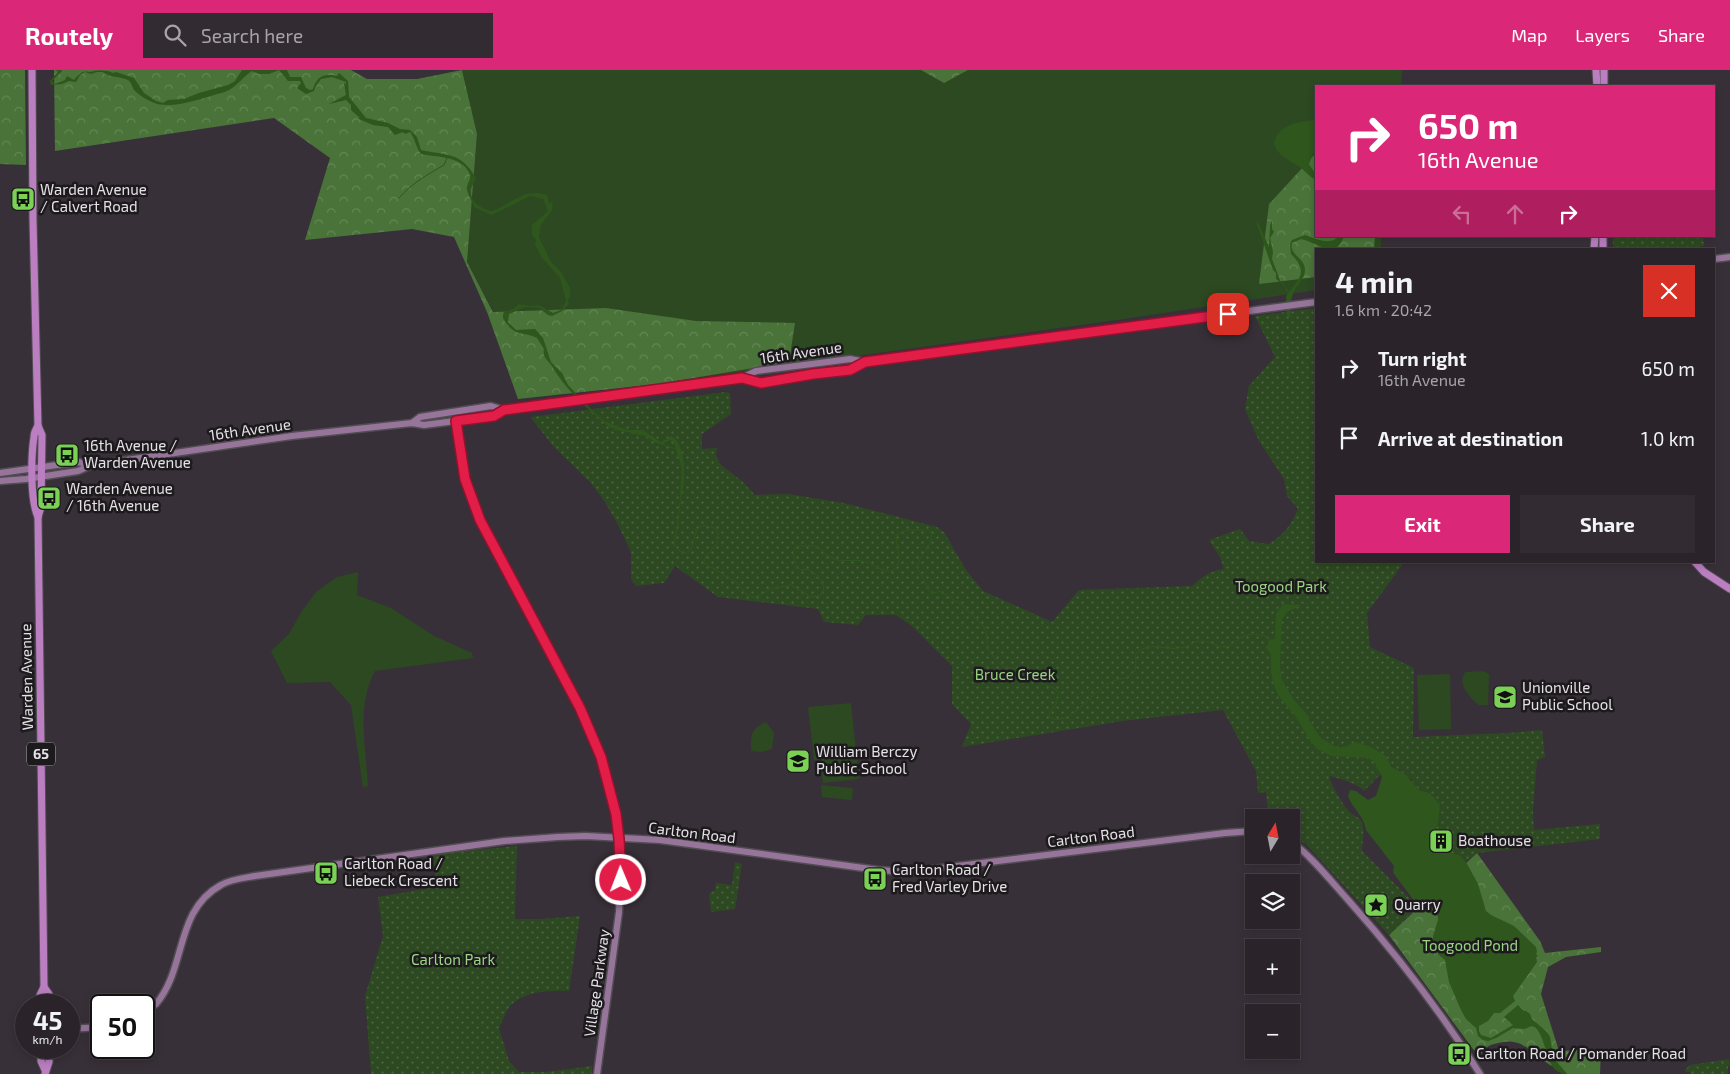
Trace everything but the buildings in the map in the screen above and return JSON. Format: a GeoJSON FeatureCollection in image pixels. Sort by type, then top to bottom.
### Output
{"type":"FeatureCollection","features":[{"type":"Feature","properties":{"kind":"main road","name":"Warden Avenue"},"geometry":{"type":"LineString","coordinates":[[32,70],[38,426],[42,435],[41,468],[37,477]]}},
{"type":"Feature","properties":{"kind":"main road"},"geometry":{"type":"LineString","coordinates":[[1596,70],[1597,85]]}},
{"type":"Feature","properties":{"kind":"main road"},"geometry":{"type":"LineString","coordinates":[[1604,70],[1604,85]]}},
{"type":"Feature","properties":{"kind":"main road"},"geometry":{"type":"LineString","coordinates":[[1715,259],[1730,257]]}},
{"type":"Feature","properties":{"kind":"main road","name":"16th Avenue"},"geometry":{"type":"LineString","coordinates":[[0,481],[78,471],[92,465],[292,436],[412,422],[424,425],[494,416],[504,410],[742,378],[756,372],[812,364],[850,359],[865,362],[1315,302]]}},
{"type":"Feature","properties":{"kind":"main road","name":"16th Avenue"},"geometry":{"type":"LineString","coordinates":[[742,378],[761,383],[850,370],[865,362]]}},
{"type":"Feature","properties":{"kind":"main road","name":"16th Avenue"},"geometry":{"type":"LineString","coordinates":[[412,422],[420,417],[491,406],[504,410]]}},
{"type":"Feature","properties":{"kind":"main road","name":"Village Parkway"},"geometry":{"type":"LineString","coordinates":[[456,421],[462,469],[484,528],[592,732],[608,780],[616,814],[621,880],[619,912],[597,1074]]}},
{"type":"Feature","properties":{"kind":"main road","name":"Warden Avenue"},"geometry":{"type":"LineString","coordinates":[[38,426],[34,434],[33,469],[37,477],[41,507],[38,516],[44,987],[40,994]]}},
{"type":"Feature","properties":{"kind":"main road","name":"16th Avenue"},"geometry":{"type":"LineString","coordinates":[[0,473],[78,462],[92,465]]}},
{"type":"Feature","properties":{"kind":"main road"},"geometry":{"type":"LineString","coordinates":[[1696,563],[1704,572],[1730,589]]}},
{"type":"Feature","properties":{"kind":"main road","name":"Carlton Road"},"geometry":{"type":"LineString","coordinates":[[155,1004],[171,977],[187,926],[195,910],[208,894],[222,884],[231,881],[300,870],[508,840],[586,836],[660,840],[878,870],[909,872],[1245,832]]}},
{"type":"Feature","properties":{"kind":"main road"},"geometry":{"type":"LineString","coordinates":[[1300,848],[1309,856],[1378,934],[1445,1022],[1480,1074]]}},
{"type":"Feature","properties":{"kind":"main road","name":"Warden Avenue"},"geometry":{"type":"LineString","coordinates":[[44,987],[49,994]]}},
{"type":"Feature","properties":{"kind":"main road"},"geometry":{"type":"LineString","coordinates":[[41,1059],[46,1072]]}},
{"type":"Feature","properties":{"kind":"main road"},"geometry":{"type":"LineString","coordinates":[[46,1072],[49,1059]]}},
{"type":"Feature","properties":{"kind":"green space"},"geometry":{"type":"Polygon","coordinates":[[[0,70],[25,70],[26,165],[0,164],[0,70]]]}},
{"type":"Feature","properties":{"kind":"green space"},"geometry":{"type":"Polygon","coordinates":[[[54,70],[351,70],[367,79],[417,79],[462,70],[477,134],[467,262],[493,312],[606,308],[696,321],[795,323],[789,362],[657,384],[518,399],[487,312],[454,237],[412,229],[305,240],[330,158],[274,118],[55,151],[54,70]]]}},
{"type":"Feature","properties":{"kind":"green space"},"geometry":{"type":"Polygon","coordinates":[[[462,70],[1402,70],[1401,85],[1315,85],[1315,237],[1381,237],[1381,248],[1315,248],[1315,290],[1117,320],[703,377],[649,337],[511,344],[467,262],[477,134],[462,70]]]}},
{"type":"Feature","properties":{"kind":"green space"},"geometry":{"type":"Polygon","coordinates":[[[921,70],[968,70],[944,83],[921,70]]]}},
{"type":"Feature","properties":{"kind":"green space"},"geometry":{"type":"Polygon","coordinates":[[[1315,154],[1315,237],[1375,237],[1374,248],[1315,248],[1315,277],[1259,284],[1269,204],[1315,154]]]}},
{"type":"Feature","properties":{"kind":"green space"},"geometry":{"type":"Polygon","coordinates":[[[1613,237],[1703,237],[1704,246],[1689,248],[1613,248],[1613,237]]]}},
{"type":"Feature","properties":{"kind":"green space"},"geometry":{"type":"Polygon","coordinates":[[[1315,308],[1315,563],[1404,563],[1367,613],[1370,647],[1414,668],[1413,737],[1542,730],[1545,757],[1537,760],[1533,811],[1534,830],[1600,824],[1600,839],[1477,853],[1466,862],[1460,857],[1435,846],[1433,834],[1438,824],[1430,793],[1419,790],[1412,780],[1388,763],[1381,774],[1364,791],[1353,784],[1329,776],[1340,799],[1350,812],[1361,821],[1363,826],[1362,851],[1418,907],[1389,935],[1306,844],[1300,841],[1300,809],[1268,809],[1266,792],[1258,793],[1256,771],[1223,710],[1122,721],[962,747],[971,724],[952,704],[952,666],[913,627],[896,615],[866,615],[858,625],[824,622],[818,609],[718,597],[675,566],[664,583],[636,586],[631,579],[631,552],[605,502],[591,483],[554,447],[530,417],[730,393],[731,414],[702,434],[702,449],[717,448],[716,456],[721,465],[743,482],[755,495],[788,494],[844,503],[937,527],[944,532],[966,570],[983,591],[1052,622],[1079,590],[1192,586],[1206,575],[1224,569],[1220,557],[1209,540],[1240,529],[1249,541],[1269,544],[1286,529],[1298,509],[1287,496],[1284,479],[1259,441],[1245,409],[1249,386],[1275,357],[1255,316],[1315,308]]]}},
{"type":"Feature","properties":{"kind":"green space"},"geometry":{"type":"Polygon","coordinates":[[[358,572],[357,595],[391,608],[434,636],[472,653],[473,658],[375,671],[369,684],[364,713],[364,742],[368,786],[363,787],[351,705],[330,682],[287,683],[271,651],[289,634],[302,611],[316,592],[337,577],[358,572]]]}},
{"type":"Feature","properties":{"kind":"green space"},"geometry":{"type":"Polygon","coordinates":[[[1483,671],[1489,674],[1488,705],[1479,705],[1471,698],[1464,688],[1462,680],[1465,672],[1483,671]]]}},
{"type":"Feature","properties":{"kind":"green space"},"geometry":{"type":"Polygon","coordinates":[[[1450,674],[1451,729],[1419,730],[1417,675],[1450,674]]]}},
{"type":"Feature","properties":{"kind":"green space"},"geometry":{"type":"Polygon","coordinates":[[[851,703],[859,779],[823,783],[820,761],[814,760],[808,707],[851,703]]]}},
{"type":"Feature","properties":{"kind":"green space"},"geometry":{"type":"Polygon","coordinates":[[[766,722],[774,733],[772,749],[761,752],[751,751],[752,733],[757,727],[766,722]]]}},
{"type":"Feature","properties":{"kind":"green space"},"geometry":{"type":"Polygon","coordinates":[[[821,785],[853,788],[852,800],[822,797],[821,785]]]}},
{"type":"Feature","properties":{"kind":"green space","name":"Carlton Park"},"geometry":{"type":"Polygon","coordinates":[[[517,846],[515,919],[580,916],[569,991],[547,991],[525,996],[510,1006],[506,1012],[499,1028],[509,1061],[519,1072],[546,1072],[592,1066],[592,1074],[371,1074],[365,996],[383,936],[378,897],[436,887],[433,854],[517,846]]]}},
{"type":"Feature","properties":{"kind":"green space","name":"Toogood Pond"},"geometry":{"type":"Polygon","coordinates":[[[1477,853],[1540,941],[1545,953],[1601,947],[1601,952],[1566,957],[1548,967],[1541,994],[1559,1051],[1601,1049],[1600,1074],[1567,1074],[1518,1043],[1504,1042],[1494,1044],[1484,1050],[1480,1056],[1389,935],[1477,853]]]}},
{"type":"Feature","properties":{"kind":"green space"},"geometry":{"type":"Polygon","coordinates":[[[735,862],[742,864],[735,909],[711,912],[709,894],[715,890],[716,883],[732,885],[735,862]]]}},
{"type":"Feature","properties":{"kind":"green space"},"geometry":{"type":"Polygon","coordinates":[[[1729,1059],[1728,1074],[1690,1074],[1690,1072],[1685,1070],[1690,1065],[1729,1059]]]}},
{"type":"Feature","properties":{"kind":"shaded area"},"geometry":{"type":"Polygon","coordinates":[[[56,70],[62,71],[52,81],[55,84],[65,80],[67,76],[74,80],[79,74],[85,72],[80,75],[76,82],[69,81],[51,85],[50,81],[58,72],[56,70]]]}},
{"type":"Feature","properties":{"kind":"shaded area"},"geometry":{"type":"Polygon","coordinates":[[[242,70],[279,70],[269,74],[259,74],[252,71],[225,92],[173,105],[157,104],[134,90],[128,80],[97,72],[91,74],[85,72],[108,71],[134,78],[144,93],[163,103],[168,100],[184,99],[228,85],[235,81],[242,70]]]}},
{"type":"Feature","properties":{"kind":"shaded area"},"geometry":{"type":"Polygon","coordinates":[[[279,70],[287,70],[290,77],[301,77],[306,88],[310,90],[313,89],[322,76],[337,76],[339,73],[348,81],[349,97],[366,118],[388,123],[400,129],[410,130],[417,137],[421,150],[446,154],[464,163],[476,178],[471,189],[472,198],[484,209],[492,211],[518,197],[531,193],[547,195],[549,204],[553,202],[552,210],[541,225],[539,237],[551,262],[561,272],[570,288],[569,304],[562,311],[552,316],[539,308],[525,307],[509,314],[508,322],[516,330],[535,329],[543,338],[551,362],[562,373],[568,385],[604,421],[627,430],[643,430],[661,442],[671,436],[676,440],[680,446],[684,462],[682,495],[680,495],[682,469],[674,443],[670,440],[657,443],[639,434],[619,430],[605,424],[562,381],[545,357],[544,349],[537,338],[514,331],[504,320],[504,312],[513,309],[519,304],[539,305],[553,313],[561,310],[566,301],[560,278],[542,258],[535,245],[536,240],[532,235],[532,225],[548,211],[543,199],[530,196],[492,215],[475,208],[467,190],[470,175],[462,164],[449,158],[421,154],[410,132],[395,135],[388,127],[373,125],[359,119],[351,110],[351,105],[346,100],[329,104],[346,95],[344,83],[346,84],[346,82],[332,77],[321,79],[314,91],[306,94],[297,88],[301,83],[300,81],[288,81],[279,70]]]}},
{"type":"Feature","properties":{"kind":"shaded area"},"geometry":{"type":"Polygon","coordinates":[[[1315,120],[1315,149],[1309,164],[1315,173],[1314,179],[1278,152],[1274,143],[1280,131],[1297,123],[1315,120]]]}},
{"type":"Feature","properties":{"kind":"shaded area"},"geometry":{"type":"Polygon","coordinates":[[[1272,220],[1274,232],[1270,238],[1273,252],[1272,259],[1281,283],[1276,279],[1276,273],[1273,270],[1256,222],[1259,224],[1269,247],[1270,226],[1272,220]]]}},
{"type":"Feature","properties":{"kind":"shaded area"},"geometry":{"type":"Polygon","coordinates":[[[1305,235],[1327,241],[1344,237],[1341,243],[1334,248],[1325,248],[1301,239],[1292,243],[1293,251],[1303,262],[1305,270],[1304,277],[1292,297],[1290,317],[1287,317],[1286,296],[1298,280],[1301,271],[1300,266],[1291,254],[1290,244],[1292,240],[1305,235]]]}},
{"type":"Feature","properties":{"kind":"shaded area","name":"Toogood Pond"},"geometry":{"type":"Polygon","coordinates":[[[1283,604],[1302,605],[1287,612],[1282,620],[1280,666],[1282,680],[1294,700],[1307,714],[1321,738],[1338,748],[1355,742],[1369,746],[1385,755],[1391,766],[1406,775],[1419,790],[1430,793],[1440,805],[1438,824],[1432,835],[1432,841],[1439,850],[1459,855],[1466,862],[1478,884],[1486,911],[1514,926],[1536,947],[1537,962],[1513,996],[1515,1001],[1500,1013],[1494,1013],[1488,1021],[1479,1026],[1481,1035],[1491,1038],[1513,1025],[1504,1017],[1518,1005],[1530,1014],[1532,1019],[1547,1032],[1550,1037],[1553,1057],[1567,1074],[1560,1073],[1554,1069],[1550,1063],[1543,1040],[1535,1027],[1531,1026],[1525,1029],[1513,1028],[1488,1041],[1478,1036],[1476,1028],[1466,1019],[1449,982],[1445,960],[1439,955],[1433,945],[1433,936],[1438,916],[1427,912],[1425,909],[1422,910],[1422,907],[1418,906],[1394,874],[1394,866],[1366,830],[1363,820],[1348,796],[1350,790],[1356,791],[1368,800],[1376,796],[1382,777],[1374,762],[1368,758],[1331,756],[1317,749],[1278,695],[1273,683],[1271,654],[1267,649],[1269,640],[1275,639],[1276,614],[1283,604]]]}},
{"type":"Feature","properties":{"kind":"waterway"},"geometry":{"type":"LineString","coordinates":[[399,198],[414,184],[444,165],[447,158]]}},
{"type":"Feature","properties":{"kind":"waterway"},"geometry":{"type":"LineString","coordinates":[[1282,282],[1288,292]]}},
{"type":"Feature","properties":{"kind":"waterway"},"geometry":{"type":"LineString","coordinates":[[606,424],[615,430],[620,430]]}},
{"type":"Feature","properties":{"kind":"waterway"},"geometry":{"type":"LineString","coordinates":[[631,433],[642,435]]}},
{"type":"Feature","properties":{"kind":"waterway"},"geometry":{"type":"LineString","coordinates":[[658,443],[676,449]]}},
{"type":"Feature","properties":{"kind":"waterway"},"geometry":{"type":"LineString","coordinates":[[681,495],[674,545],[682,553],[688,553],[698,528],[708,526],[716,529],[718,534],[717,544],[706,556],[704,563],[736,582],[747,594],[753,597],[763,594],[770,589],[791,585],[811,597],[821,595],[824,587],[821,580],[808,569],[801,570],[796,566],[794,550],[798,546],[815,546],[829,557],[835,559],[843,561],[858,560],[891,571],[896,568],[899,560],[897,534],[908,530],[929,530],[931,535],[930,544],[918,562],[917,567],[930,592],[940,591],[962,605],[983,626],[986,631],[988,650],[1004,667],[1017,669],[1059,693],[1056,704],[1050,712],[1050,718],[1058,719],[1073,713],[1109,683],[1131,675],[1135,668],[1136,653],[1147,647],[1178,648],[1199,641],[1225,647],[1251,634],[1260,635],[1272,640]]}},
{"type":"Feature","properties":{"kind":"place","name":"Warden Avenue / Calvert Road"},"geometry":{"type":"Point","coordinates":[23,199]}},
{"type":"Feature","properties":{"kind":"place","name":"16th Avenue / Warden Avenue"},"geometry":{"type":"Point","coordinates":[67,455]}},
{"type":"Feature","properties":{"kind":"place","name":"Warden Avenue / 16th Avenue"},"geometry":{"type":"Point","coordinates":[49,498]}},
{"type":"Feature","properties":{"kind":"place","name":"Unionville Public School"},"geometry":{"type":"Point","coordinates":[1505,697]}},
{"type":"Feature","properties":{"kind":"place","name":"William Berczy Public School"},"geometry":{"type":"Point","coordinates":[798,761]}},
{"type":"Feature","properties":{"kind":"place","name":"Boathouse"},"geometry":{"type":"Point","coordinates":[1441,841]}},
{"type":"Feature","properties":{"kind":"place","name":"Carlton Road / Liebeck Crescent"},"geometry":{"type":"Point","coordinates":[326,873]}},
{"type":"Feature","properties":{"kind":"place","name":"Carlton Road / Fred Varley Drive"},"geometry":{"type":"Point","coordinates":[875,879]}},
{"type":"Feature","properties":{"kind":"place","name":"Quarry"},"geometry":{"type":"Point","coordinates":[1376,905]}},
{"type":"Feature","properties":{"kind":"place","name":"Carlton Road / Pomander Road"},"geometry":{"type":"Point","coordinates":[1459,1054]}},
{"type":"Feature","properties":{"kind":"route"},"geometry":{"type":"LineString","coordinates":[[621,880],[616,814],[601,757],[592,732],[580,708],[480,520],[465,479],[460,458],[456,421],[494,416],[504,410],[742,378],[761,383],[850,370],[865,362],[1228,314]]}},
{"type":"Feature","properties":{"kind":"park label","name":"Toogood Park"},"geometry":{"type":"Point","coordinates":[1281,587]}},
{"type":"Feature","properties":{"kind":"park label","name":"Bruce Creek"},"geometry":{"type":"Point","coordinates":[1015,675]}}]}
